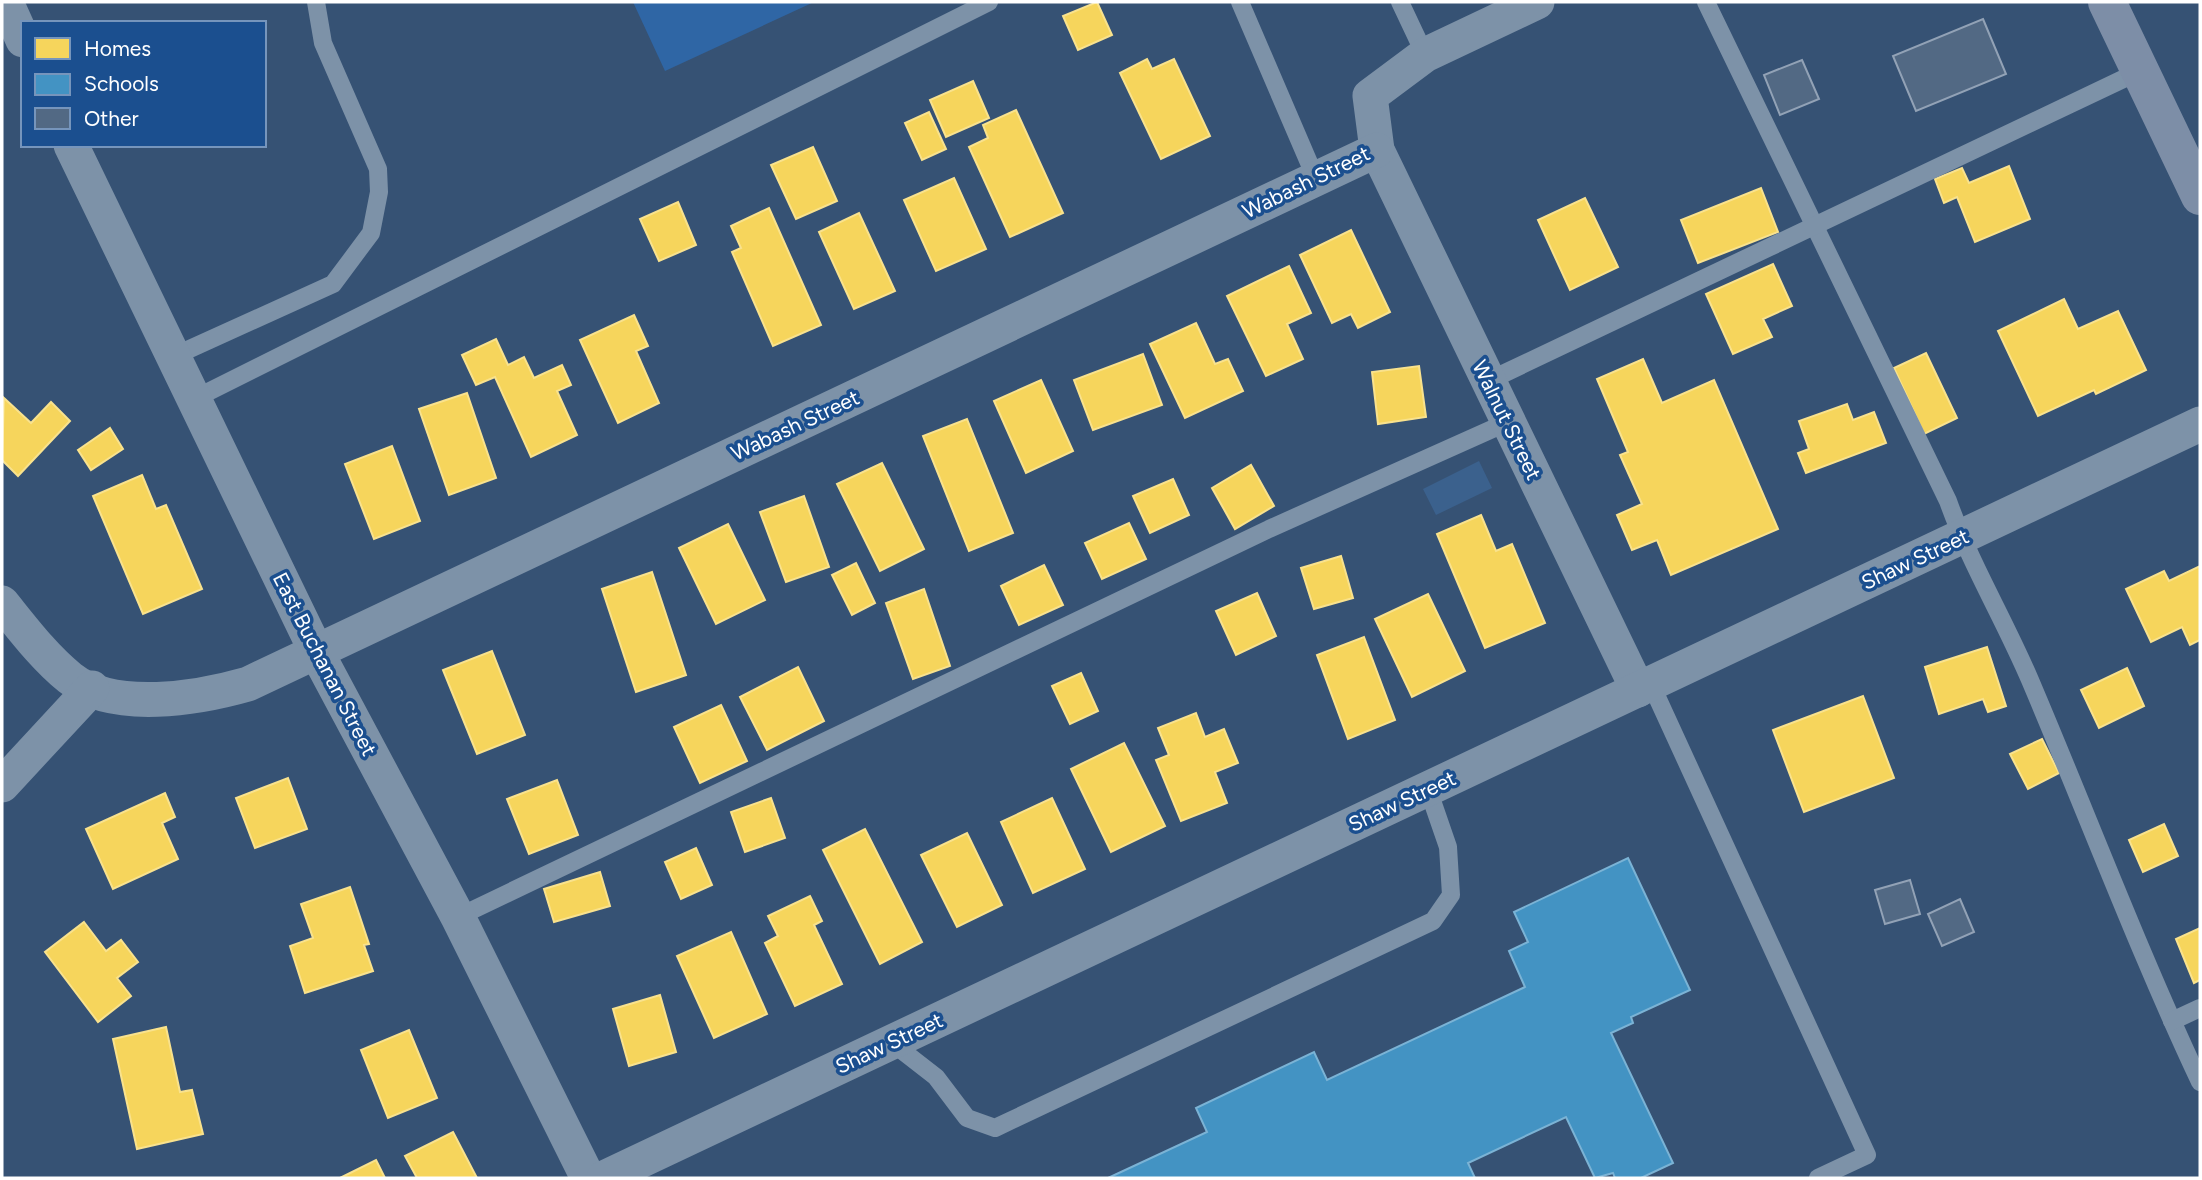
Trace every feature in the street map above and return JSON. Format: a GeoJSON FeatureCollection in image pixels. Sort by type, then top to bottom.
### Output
{"type":"FeatureCollection","features":[{"type":"Feature","properties":{"kind":"main road"},"geometry":{"type":"LineString","coordinates":[[2107,2],[2200,195]]}},
{"type":"Feature","properties":{"kind":"street"},"geometry":{"type":"LineString","coordinates":[[6,2],[21,36]]}},
{"type":"Feature","properties":{"kind":"street","name":"Wabash Street"},"geometry":{"type":"LineString","coordinates":[[2,603],[44,653],[72,680],[105,694],[157,701],[206,696],[248,684],[1377,150],[1370,96],[1425,55],[1537,2]]}},
{"type":"Feature","properties":{"kind":"street","name":"East Buchanan Street"},"geometry":{"type":"LineString","coordinates":[[72,147],[192,400],[316,651],[458,917],[588,1178]]}},
{"type":"Feature","properties":{"kind":"street","name":"Walnut Street"},"geometry":{"type":"LineString","coordinates":[[1377,150],[1508,422],[1644,687]]}},
{"type":"Feature","properties":{"kind":"street","name":"Shaw Street"},"geometry":{"type":"LineString","coordinates":[[604,1178],[2200,424]]}},
{"type":"Feature","properties":{"kind":"street"},"geometry":{"type":"LineString","coordinates":[[2,785],[92,688]]}},
{"type":"Feature","properties":{"kind":"lane"},"geometry":{"type":"LineString","coordinates":[[172,358],[333,284],[371,233],[379,192],[377,169],[323,43],[316,2]]}},
{"type":"Feature","properties":{"kind":"lane"},"geometry":{"type":"LineString","coordinates":[[192,400],[989,2]]}},
{"type":"Feature","properties":{"kind":"lane"},"geometry":{"type":"LineString","coordinates":[[1240,2],[1316,179]]}},
{"type":"Feature","properties":{"kind":"lane"},"geometry":{"type":"LineString","coordinates":[[1400,2],[1425,55]]}},
{"type":"Feature","properties":{"kind":"lane"},"geometry":{"type":"LineString","coordinates":[[1706,2],[1948,500],[1961,537],[2028,676],[2200,1082]]}},
{"type":"Feature","properties":{"kind":"lane"},"geometry":{"type":"LineString","coordinates":[[1488,381],[2140,71]]}},
{"type":"Feature","properties":{"kind":"lane"},"geometry":{"type":"LineString","coordinates":[[458,917],[1269,529],[1508,422]]}},
{"type":"Feature","properties":{"kind":"lane"},"geometry":{"type":"LineString","coordinates":[[1644,687],[1867,1155],[1818,1178]]}},
{"type":"Feature","properties":{"kind":"lane"},"geometry":{"type":"LineString","coordinates":[[891,1042],[936,1077],[967,1118],[995,1128],[1433,921],[1451,895],[1448,847],[1428,789]]}},
{"type":"Feature","properties":{"kind":"lane"},"geometry":{"type":"LineString","coordinates":[[2172,1021],[2200,1008]]}},
{"type":"Feature","properties":{"kind":"shaded area"},"geometry":{"type":"Polygon","coordinates":[[[633,2],[814,2],[665,71],[633,2]]]}},
{"type":"Feature","properties":{"kind":"shaded area"},"geometry":{"type":"Polygon","coordinates":[[[1479,461],[1492,488],[1436,515],[1423,489],[1479,461]]]}},
{"type":"Feature","properties":{"kind":"building: Homes"},"geometry":{"type":"Polygon","coordinates":[[[1097,2],[1112,35],[1078,50],[1063,16],[1097,2]]]}},
{"type":"Feature","properties":{"kind":"building: Homes"},"geometry":{"type":"Polygon","coordinates":[[[1147,59],[1152,69],[1174,59],[1210,136],[1161,159],[1120,73],[1147,59]]]}},
{"type":"Feature","properties":{"kind":"building: Homes"},"geometry":{"type":"Polygon","coordinates":[[[973,81],[989,118],[946,137],[930,100],[973,81]]]}},
{"type":"Feature","properties":{"kind":"building: Homes"},"geometry":{"type":"Polygon","coordinates":[[[1016,110],[1063,213],[1010,237],[969,147],[988,138],[983,125],[1016,110]]]}},
{"type":"Feature","properties":{"kind":"building: Homes"},"geometry":{"type":"Polygon","coordinates":[[[929,112],[946,149],[922,160],[905,123],[929,112]]]}},
{"type":"Feature","properties":{"kind":"building: Homes"},"geometry":{"type":"Polygon","coordinates":[[[813,147],[837,201],[796,219],[771,165],[813,147]]]}},
{"type":"Feature","properties":{"kind":"building: Homes"},"geometry":{"type":"Polygon","coordinates":[[[2009,166],[2030,219],[1975,242],[1957,197],[1944,203],[1935,179],[1962,168],[1969,183],[2009,166]]]}},
{"type":"Feature","properties":{"kind":"building: Homes"},"geometry":{"type":"Polygon","coordinates":[[[954,178],[986,249],[936,271],[904,200],[954,178]]]}},
{"type":"Feature","properties":{"kind":"building: Homes"},"geometry":{"type":"Polygon","coordinates":[[[1761,188],[1778,232],[1698,263],[1681,220],[1761,188]]]}},
{"type":"Feature","properties":{"kind":"building: Homes"},"geometry":{"type":"Polygon","coordinates":[[[1585,198],[1618,267],[1570,290],[1538,220],[1585,198]]]}},
{"type":"Feature","properties":{"kind":"building: Homes"},"geometry":{"type":"Polygon","coordinates":[[[678,202],[696,245],[659,261],[640,219],[678,202]]]}},
{"type":"Feature","properties":{"kind":"building: Homes"},"geometry":{"type":"Polygon","coordinates":[[[769,208],[821,325],[773,346],[732,252],[741,248],[731,226],[769,208]]]}},
{"type":"Feature","properties":{"kind":"building: Homes"},"geometry":{"type":"Polygon","coordinates":[[[859,213],[895,291],[854,309],[819,232],[859,213]]]}},
{"type":"Feature","properties":{"kind":"building: Homes"},"geometry":{"type":"Polygon","coordinates":[[[1351,230],[1390,312],[1358,328],[1351,314],[1332,323],[1300,255],[1351,230]]]}},
{"type":"Feature","properties":{"kind":"building: Homes"},"geometry":{"type":"Polygon","coordinates":[[[1773,264],[1792,306],[1763,319],[1772,337],[1733,354],[1706,294],[1773,264]]]}},
{"type":"Feature","properties":{"kind":"building: Homes"},"geometry":{"type":"Polygon","coordinates":[[[1289,266],[1311,313],[1287,324],[1303,359],[1266,376],[1227,296],[1289,266]]]}},
{"type":"Feature","properties":{"kind":"building: Homes"},"geometry":{"type":"Polygon","coordinates":[[[2064,299],[2078,329],[2118,311],[2146,370],[2096,394],[2094,390],[2038,416],[1998,331],[2064,299]]]}},
{"type":"Feature","properties":{"kind":"building: Homes"},"geometry":{"type":"Polygon","coordinates":[[[634,315],[648,346],[636,351],[659,403],[618,423],[580,340],[634,315]]]}},
{"type":"Feature","properties":{"kind":"building: Homes"},"geometry":{"type":"Polygon","coordinates":[[[1196,323],[1215,364],[1228,359],[1243,391],[1185,418],[1150,344],[1196,323]]]}},
{"type":"Feature","properties":{"kind":"building: Homes"},"geometry":{"type":"Polygon","coordinates":[[[496,339],[508,365],[524,357],[534,378],[562,365],[571,385],[557,391],[577,435],[531,457],[495,377],[476,385],[462,355],[496,339]]]}},
{"type":"Feature","properties":{"kind":"building: Homes"},"geometry":{"type":"Polygon","coordinates":[[[1926,353],[1957,418],[1924,434],[1894,368],[1926,353]]]}},
{"type":"Feature","properties":{"kind":"building: Homes"},"geometry":{"type":"Polygon","coordinates":[[[1143,354],[1162,405],[1093,430],[1074,380],[1143,354]]]}},
{"type":"Feature","properties":{"kind":"building: Homes"},"geometry":{"type":"Polygon","coordinates":[[[1643,359],[1662,403],[1714,380],[1778,529],[1671,575],[1657,540],[1632,550],[1617,515],[1642,504],[1620,455],[1628,452],[1597,379],[1643,359]]]}},
{"type":"Feature","properties":{"kind":"building: Homes"},"geometry":{"type":"Polygon","coordinates":[[[1419,366],[1426,417],[1378,424],[1372,372],[1419,366]]]}},
{"type":"Feature","properties":{"kind":"building: Homes"},"geometry":{"type":"Polygon","coordinates":[[[1041,380],[1073,451],[1026,473],[994,401],[1041,380]]]}},
{"type":"Feature","properties":{"kind":"building: Homes"},"geometry":{"type":"Polygon","coordinates":[[[467,393],[496,478],[449,495],[419,409],[467,393]]]}},
{"type":"Feature","properties":{"kind":"building: Homes"},"geometry":{"type":"Polygon","coordinates":[[[4,398],[31,423],[51,402],[70,421],[18,476],[2,460],[4,398]]]}},
{"type":"Feature","properties":{"kind":"building: Homes"},"geometry":{"type":"Polygon","coordinates":[[[1847,404],[1853,420],[1874,412],[1886,443],[1806,473],[1798,453],[1809,449],[1799,421],[1847,404]]]}},
{"type":"Feature","properties":{"kind":"building: Homes"},"geometry":{"type":"Polygon","coordinates":[[[967,419],[1013,533],[969,551],[923,436],[967,419]]]}},
{"type":"Feature","properties":{"kind":"building: Homes"},"geometry":{"type":"Polygon","coordinates":[[[110,428],[123,449],[91,470],[78,450],[110,428]]]}},
{"type":"Feature","properties":{"kind":"building: Homes"},"geometry":{"type":"Polygon","coordinates":[[[392,446],[420,521],[374,539],[345,464],[392,446]]]}},
{"type":"Feature","properties":{"kind":"building: Homes"},"geometry":{"type":"Polygon","coordinates":[[[882,463],[924,549],[880,571],[837,484],[882,463]]]}},
{"type":"Feature","properties":{"kind":"building: Homes"},"geometry":{"type":"Polygon","coordinates":[[[1251,465],[1274,506],[1235,529],[1212,488],[1251,465]]]}},
{"type":"Feature","properties":{"kind":"building: Homes"},"geometry":{"type":"Polygon","coordinates":[[[142,475],[156,509],[166,505],[202,589],[143,614],[93,496],[142,475]]]}},
{"type":"Feature","properties":{"kind":"building: Homes"},"geometry":{"type":"Polygon","coordinates":[[[1173,479],[1189,515],[1150,533],[1133,496],[1173,479]]]}},
{"type":"Feature","properties":{"kind":"building: Homes"},"geometry":{"type":"Polygon","coordinates":[[[804,496],[829,567],[786,582],[760,512],[804,496]]]}},
{"type":"Feature","properties":{"kind":"building: Homes"},"geometry":{"type":"Polygon","coordinates":[[[1481,515],[1496,551],[1512,544],[1545,623],[1485,648],[1437,534],[1481,515]]]}},
{"type":"Feature","properties":{"kind":"building: Homes"},"geometry":{"type":"Polygon","coordinates":[[[1129,523],[1146,559],[1102,579],[1085,543],[1129,523]]]}},
{"type":"Feature","properties":{"kind":"building: Homes"},"geometry":{"type":"Polygon","coordinates":[[[728,524],[765,600],[716,624],[679,548],[728,524]]]}},
{"type":"Feature","properties":{"kind":"building: Homes"},"geometry":{"type":"Polygon","coordinates":[[[1341,556],[1353,598],[1314,609],[1301,568],[1341,556]]]}},
{"type":"Feature","properties":{"kind":"building: Homes"},"geometry":{"type":"Polygon","coordinates":[[[856,563],[875,603],[852,615],[832,575],[856,563]]]}},
{"type":"Feature","properties":{"kind":"building: Homes"},"geometry":{"type":"Polygon","coordinates":[[[1044,565],[1063,605],[1019,625],[1001,586],[1044,565]]]}},
{"type":"Feature","properties":{"kind":"building: Homes"},"geometry":{"type":"Polygon","coordinates":[[[2200,566],[2200,640],[2190,645],[2182,627],[2151,642],[2126,589],[2164,571],[2169,581],[2200,566]]]}},
{"type":"Feature","properties":{"kind":"building: Homes"},"geometry":{"type":"Polygon","coordinates":[[[652,572],[686,675],[636,692],[602,589],[652,572]]]}},
{"type":"Feature","properties":{"kind":"building: Homes"},"geometry":{"type":"Polygon","coordinates":[[[924,589],[950,666],[913,679],[886,603],[924,589]]]}},
{"type":"Feature","properties":{"kind":"building: Homes"},"geometry":{"type":"Polygon","coordinates":[[[1257,593],[1276,636],[1236,655],[1216,611],[1257,593]]]}},
{"type":"Feature","properties":{"kind":"building: Homes"},"geometry":{"type":"Polygon","coordinates":[[[1428,594],[1465,671],[1412,697],[1375,619],[1428,594]]]}},
{"type":"Feature","properties":{"kind":"building: Homes"},"geometry":{"type":"Polygon","coordinates":[[[1364,637],[1395,720],[1348,739],[1317,655],[1364,637]]]}},
{"type":"Feature","properties":{"kind":"building: Homes"},"geometry":{"type":"Polygon","coordinates":[[[1987,647],[2006,706],[1988,712],[1983,699],[1939,714],[1925,667],[1987,647]]]}},
{"type":"Feature","properties":{"kind":"building: Homes"},"geometry":{"type":"Polygon","coordinates":[[[492,651],[525,735],[477,754],[443,670],[492,651]]]}},
{"type":"Feature","properties":{"kind":"building: Homes"},"geometry":{"type":"Polygon","coordinates":[[[798,667],[824,721],[767,750],[740,697],[798,667]]]}},
{"type":"Feature","properties":{"kind":"building: Homes"},"geometry":{"type":"Polygon","coordinates":[[[2127,668],[2144,706],[2099,728],[2081,690],[2127,668]]]}},
{"type":"Feature","properties":{"kind":"building: Homes"},"geometry":{"type":"Polygon","coordinates":[[[1081,673],[1098,711],[1070,724],[1052,686],[1081,673]]]}},
{"type":"Feature","properties":{"kind":"building: Homes"},"geometry":{"type":"Polygon","coordinates":[[[1863,696],[1894,778],[1804,812],[1773,730],[1863,696]]]}},
{"type":"Feature","properties":{"kind":"building: Homes"},"geometry":{"type":"Polygon","coordinates":[[[721,705],[747,761],[700,783],[674,727],[721,705]]]}},
{"type":"Feature","properties":{"kind":"building: Homes"},"geometry":{"type":"Polygon","coordinates":[[[1196,713],[1205,737],[1224,729],[1238,763],[1215,772],[1227,803],[1181,821],[1156,760],[1169,755],[1158,728],[1196,713]]]}},
{"type":"Feature","properties":{"kind":"building: Homes"},"geometry":{"type":"Polygon","coordinates":[[[2042,739],[2059,773],[2028,789],[2010,754],[2042,739]]]}},
{"type":"Feature","properties":{"kind":"building: Homes"},"geometry":{"type":"Polygon","coordinates":[[[1124,743],[1165,826],[1111,852],[1071,769],[1124,743]]]}},
{"type":"Feature","properties":{"kind":"building: Homes"},"geometry":{"type":"Polygon","coordinates":[[[288,778],[307,829],[255,848],[236,798],[288,778]]]}},
{"type":"Feature","properties":{"kind":"building: Homes"},"geometry":{"type":"Polygon","coordinates":[[[557,780],[578,835],[529,854],[507,799],[557,780]]]}},
{"type":"Feature","properties":{"kind":"building: Homes"},"geometry":{"type":"Polygon","coordinates":[[[165,793],[175,817],[162,823],[178,859],[113,889],[86,829],[165,793]]]}},
{"type":"Feature","properties":{"kind":"building: Homes"},"geometry":{"type":"Polygon","coordinates":[[[771,798],[785,838],[745,852],[731,812],[771,798]]]}},
{"type":"Feature","properties":{"kind":"building: Homes"},"geometry":{"type":"Polygon","coordinates":[[[1052,798],[1085,869],[1033,893],[1001,822],[1052,798]]]}},
{"type":"Feature","properties":{"kind":"building: Homes"},"geometry":{"type":"Polygon","coordinates":[[[2164,824],[2178,856],[2143,872],[2129,840],[2164,824]]]}},
{"type":"Feature","properties":{"kind":"building: Homes"},"geometry":{"type":"Polygon","coordinates":[[[865,829],[922,942],[880,964],[823,850],[865,829]]]}},
{"type":"Feature","properties":{"kind":"building: Homes"},"geometry":{"type":"Polygon","coordinates":[[[967,833],[1002,905],[957,927],[921,855],[967,833]]]}},
{"type":"Feature","properties":{"kind":"building: Homes"},"geometry":{"type":"Polygon","coordinates":[[[696,848],[712,885],[681,899],[665,862],[696,848]]]}},
{"type":"Feature","properties":{"kind":"building: Homes"},"geometry":{"type":"Polygon","coordinates":[[[600,872],[610,906],[554,922],[544,889],[600,872]]]}},
{"type":"Feature","properties":{"kind":"building: Homes"},"geometry":{"type":"Polygon","coordinates":[[[350,887],[369,944],[364,945],[373,971],[305,993],[290,946],[313,938],[301,904],[350,887]]]}},
{"type":"Feature","properties":{"kind":"building: Homes"},"geometry":{"type":"Polygon","coordinates":[[[810,896],[822,921],[814,925],[842,984],[795,1006],[765,943],[778,936],[768,916],[810,896]]]}},
{"type":"Feature","properties":{"kind":"building: Homes"},"geometry":{"type":"Polygon","coordinates":[[[84,922],[106,951],[121,940],[138,962],[117,978],[131,996],[98,1022],[45,952],[84,922]]]}},
{"type":"Feature","properties":{"kind":"building: Homes"},"geometry":{"type":"Polygon","coordinates":[[[2200,928],[2200,980],[2194,983],[2176,939],[2200,928]]]}},
{"type":"Feature","properties":{"kind":"building: Homes"},"geometry":{"type":"Polygon","coordinates":[[[731,932],[767,1014],[714,1038],[677,956],[731,932]]]}},
{"type":"Feature","properties":{"kind":"building: Homes"},"geometry":{"type":"Polygon","coordinates":[[[660,995],[676,1052],[629,1066],[613,1009],[660,995]]]}},
{"type":"Feature","properties":{"kind":"building: Homes"},"geometry":{"type":"Polygon","coordinates":[[[166,1027],[180,1092],[192,1090],[203,1134],[137,1149],[113,1039],[166,1027]]]}},
{"type":"Feature","properties":{"kind":"building: Homes"},"geometry":{"type":"Polygon","coordinates":[[[409,1030],[437,1098],[388,1118],[361,1050],[409,1030]]]}},
{"type":"Feature","properties":{"kind":"building: Homes"},"geometry":{"type":"Polygon","coordinates":[[[453,1132],[477,1178],[417,1178],[405,1156],[453,1132]]]}},
{"type":"Feature","properties":{"kind":"building: Homes"},"geometry":{"type":"Polygon","coordinates":[[[376,1160],[385,1178],[340,1178],[376,1160]]]}},
{"type":"Feature","properties":{"kind":"building: Schools"},"geometry":{"type":"Polygon","coordinates":[[[1628,858],[1690,990],[1631,1017],[1633,1023],[1611,1033],[1673,1163],[1641,1178],[1615,1178],[1613,1173],[1595,1178],[1566,1117],[1468,1163],[1475,1178],[1108,1178],[1207,1132],[1196,1108],[1314,1052],[1327,1080],[1525,987],[1509,951],[1528,942],[1514,912],[1628,858]]]}},
{"type":"Feature","properties":{"kind":"building: Other"},"geometry":{"type":"Polygon","coordinates":[[[1983,19],[2006,74],[1916,111],[1893,56],[1983,19]]]}},
{"type":"Feature","properties":{"kind":"building: Other"},"geometry":{"type":"Polygon","coordinates":[[[1802,60],[1819,99],[1780,115],[1764,75],[1802,60]]]}},
{"type":"Feature","properties":{"kind":"building: Other"},"geometry":{"type":"Polygon","coordinates":[[[1910,880],[1920,914],[1885,924],[1875,890],[1910,880]]]}},
{"type":"Feature","properties":{"kind":"building: Other"},"geometry":{"type":"Polygon","coordinates":[[[1960,899],[1974,932],[1942,946],[1928,914],[1960,899]]]}}]}
